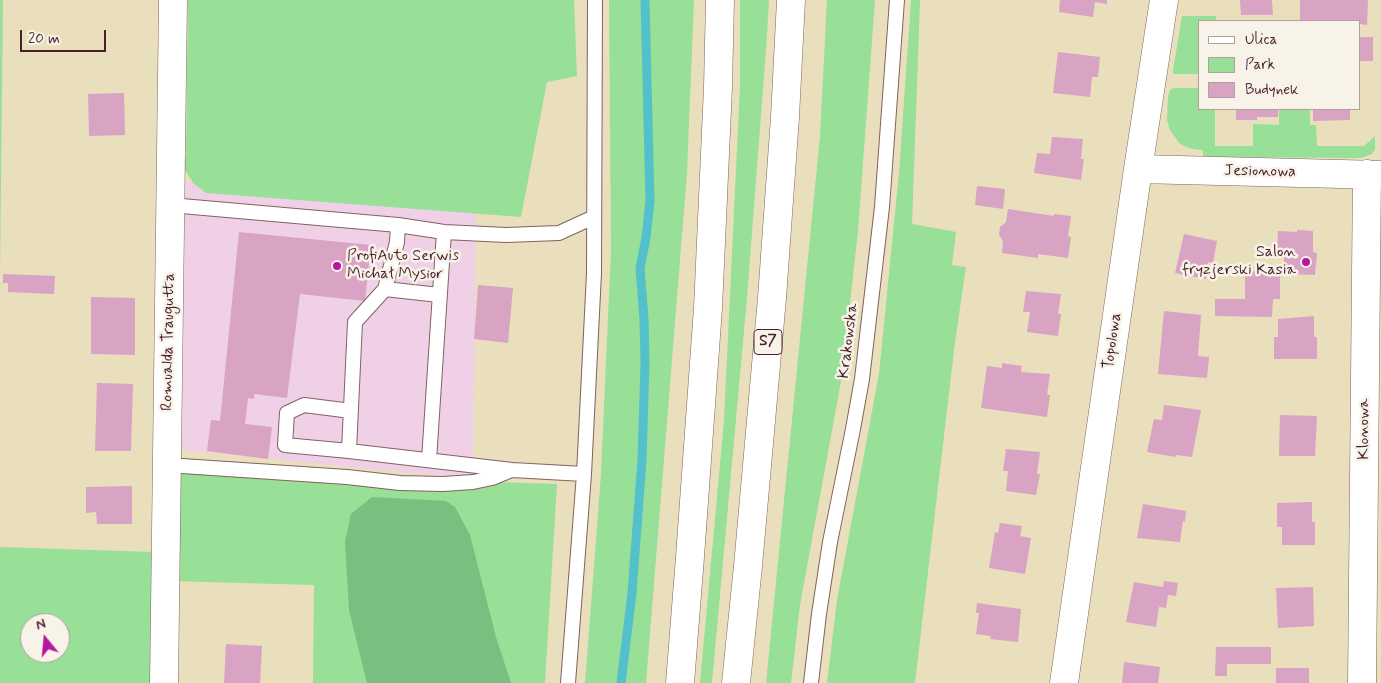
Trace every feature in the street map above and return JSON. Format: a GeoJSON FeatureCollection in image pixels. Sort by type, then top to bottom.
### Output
{"type":"FeatureCollection","features":[{"type":"Feature","properties":{"kind":"main road","name":"Romualda Traugutta"},"geometry":{"type":"LineString","coordinates":[[164,683],[173,0]]}},
{"type":"Feature","properties":{"kind":"main road"},"geometry":{"type":"LineString","coordinates":[[680,683],[706,325],[718,87],[720,0]]}},
{"type":"Feature","properties":{"kind":"main road","name":"S7"},"geometry":{"type":"LineString","coordinates":[[736,683],[772,298],[785,118],[791,0]]}},
{"type":"Feature","properties":{"kind":"main road","name":"Topolowa"},"geometry":{"type":"LineString","coordinates":[[1064,683],[1164,0]]}},
{"type":"Feature","properties":{"kind":"main road","name":"Jesionowa"},"geometry":{"type":"LineString","coordinates":[[1138,169],[1374,175]]}},
{"type":"Feature","properties":{"kind":"main road","name":"Klonowa"},"geometry":{"type":"LineString","coordinates":[[1362,683],[1373,488],[1374,175]]}},
{"type":"Feature","properties":{"kind":"lane"},"geometry":{"type":"LineString","coordinates":[[568,683],[584,474],[594,273],[595,0]]}},
{"type":"Feature","properties":{"kind":"lane","name":"Krakowska"},"geometry":{"type":"LineString","coordinates":[[812,683],[819,614],[830,542],[862,379],[882,207],[897,0]]}},
{"type":"Feature","properties":{"kind":"lane"},"geometry":{"type":"LineString","coordinates":[[170,205],[398,224],[444,232],[506,235],[559,233],[594,217]]}},
{"type":"Feature","properties":{"kind":"lane"},"geometry":{"type":"LineString","coordinates":[[350,451],[355,322],[385,289],[397,242],[398,224]]}},
{"type":"Feature","properties":{"kind":"lane"},"geometry":{"type":"LineString","coordinates":[[429,460],[444,232]]}},
{"type":"Feature","properties":{"kind":"lane"},"geometry":{"type":"LineString","coordinates":[[385,289],[440,295]]}},
{"type":"Feature","properties":{"kind":"lane"},"geometry":{"type":"LineString","coordinates":[[351,411],[304,405],[287,413],[285,445],[512,470],[584,474]]}},
{"type":"Feature","properties":{"kind":"lane"},"geometry":{"type":"LineString","coordinates":[[167,465],[347,477],[400,483],[443,484],[473,482],[492,478],[512,470]]}},
{"type":"Feature","properties":{"kind":"shaded area"},"geometry":{"type":"Polygon","coordinates":[[[196,181],[476,213],[473,479],[182,450],[185,183],[196,181]]]}},
{"type":"Feature","properties":{"kind":"green space"},"geometry":{"type":"Polygon","coordinates":[[[0,0],[3,0],[0,274],[0,0]]]}},
{"type":"Feature","properties":{"kind":"green space"},"geometry":{"type":"Polygon","coordinates":[[[188,0],[574,0],[577,76],[547,82],[521,217],[206,193],[193,183],[184,168],[186,154],[188,0]]]}},
{"type":"Feature","properties":{"kind":"green space"},"geometry":{"type":"Polygon","coordinates":[[[609,0],[694,0],[687,173],[646,683],[585,683],[601,474],[611,250],[609,0]]]}},
{"type":"Feature","properties":{"kind":"green space"},"geometry":{"type":"Polygon","coordinates":[[[740,0],[769,0],[747,298],[712,683],[700,683],[724,420],[740,86],[740,0]]]}},
{"type":"Feature","properties":{"kind":"green space"},"geometry":{"type":"Polygon","coordinates":[[[827,0],[875,0],[858,231],[842,376],[800,605],[791,683],[766,683],[820,136],[827,0]]]}},
{"type":"Feature","properties":{"kind":"green space"},"geometry":{"type":"Polygon","coordinates":[[[911,0],[920,0],[912,224],[956,232],[952,265],[966,267],[955,342],[915,683],[827,683],[837,600],[879,374],[899,173],[911,0]]]}},
{"type":"Feature","properties":{"kind":"green space"},"geometry":{"type":"Polygon","coordinates":[[[1182,16],[1216,16],[1216,20],[1198,20],[1198,74],[1173,74],[1182,16]]]}},
{"type":"Feature","properties":{"kind":"green space"},"geometry":{"type":"Polygon","coordinates":[[[1173,88],[1198,88],[1198,110],[1215,110],[1215,146],[1253,146],[1253,124],[1279,125],[1279,110],[1310,110],[1310,125],[1316,125],[1317,146],[1364,146],[1375,136],[1375,149],[1372,154],[1361,158],[1203,157],[1203,150],[1192,149],[1180,144],[1170,130],[1167,120],[1170,90],[1173,88]]]}},
{"type":"Feature","properties":{"kind":"green space"},"geometry":{"type":"Polygon","coordinates":[[[165,471],[557,484],[545,683],[313,683],[314,585],[170,581],[168,683],[0,683],[0,547],[154,552],[165,471]]]}},
{"type":"Feature","properties":{"kind":"green space"},"geometry":{"type":"Polygon","coordinates":[[[372,497],[446,501],[455,507],[470,535],[496,637],[511,683],[367,683],[349,610],[345,542],[351,514],[372,497]]]}},
{"type":"Feature","properties":{"kind":"building"},"geometry":{"type":"Polygon","coordinates":[[[1060,0],[1107,0],[1107,4],[1095,2],[1093,17],[1059,12],[1060,0]]]}},
{"type":"Feature","properties":{"kind":"building"},"geometry":{"type":"Polygon","coordinates":[[[1240,0],[1272,0],[1273,15],[1241,15],[1240,0]]]}},
{"type":"Feature","properties":{"kind":"building"},"geometry":{"type":"Polygon","coordinates":[[[1300,0],[1368,0],[1367,25],[1361,24],[1361,20],[1300,20],[1300,0]]]}},
{"type":"Feature","properties":{"kind":"building"},"geometry":{"type":"Polygon","coordinates":[[[1361,37],[1373,37],[1373,61],[1361,61],[1361,37]]]}},
{"type":"Feature","properties":{"kind":"building"},"geometry":{"type":"Polygon","coordinates":[[[1058,52],[1100,57],[1098,77],[1092,77],[1090,97],[1053,93],[1058,52]]]}},
{"type":"Feature","properties":{"kind":"building"},"geometry":{"type":"Polygon","coordinates":[[[124,93],[125,135],[89,136],[88,94],[124,93]]]}},
{"type":"Feature","properties":{"kind":"building"},"geometry":{"type":"Polygon","coordinates":[[[1236,110],[1278,110],[1278,117],[1236,120],[1236,110]]]}},
{"type":"Feature","properties":{"kind":"building"},"geometry":{"type":"Polygon","coordinates":[[[1313,110],[1350,110],[1350,120],[1313,121],[1313,110]]]}},
{"type":"Feature","properties":{"kind":"building"},"geometry":{"type":"Polygon","coordinates":[[[1052,137],[1083,139],[1081,159],[1084,159],[1081,180],[1034,173],[1037,153],[1050,154],[1052,137]]]}},
{"type":"Feature","properties":{"kind":"building"},"geometry":{"type":"Polygon","coordinates":[[[977,186],[1005,189],[1003,209],[975,205],[977,186]]]}},
{"type":"Feature","properties":{"kind":"building"},"geometry":{"type":"Polygon","coordinates":[[[1008,209],[1054,216],[1054,214],[1071,216],[1068,236],[1071,237],[1068,258],[1038,254],[1038,258],[1002,253],[1003,241],[999,235],[1000,227],[1006,222],[1008,209]]]}},
{"type":"Feature","properties":{"kind":"building"},"geometry":{"type":"Polygon","coordinates":[[[1297,230],[1313,231],[1313,252],[1317,253],[1315,275],[1284,274],[1284,254],[1277,254],[1278,231],[1297,232],[1297,230]]]}},
{"type":"Feature","properties":{"kind":"building"},"geometry":{"type":"Polygon","coordinates":[[[239,232],[371,245],[365,301],[300,294],[287,398],[254,394],[254,399],[248,398],[245,424],[272,427],[268,459],[207,451],[211,420],[220,421],[239,232]]]}},
{"type":"Feature","properties":{"kind":"building"},"geometry":{"type":"Polygon","coordinates":[[[1184,234],[1217,241],[1213,263],[1208,262],[1206,279],[1175,273],[1184,234]]]}},
{"type":"Feature","properties":{"kind":"building"},"geometry":{"type":"Polygon","coordinates":[[[1245,271],[1280,271],[1280,299],[1273,299],[1272,317],[1215,316],[1215,299],[1245,299],[1245,271]]]}},
{"type":"Feature","properties":{"kind":"building"},"geometry":{"type":"Polygon","coordinates":[[[3,274],[55,276],[54,294],[8,292],[8,283],[3,283],[3,274]]]}},
{"type":"Feature","properties":{"kind":"building"},"geometry":{"type":"Polygon","coordinates":[[[478,285],[513,288],[508,343],[474,339],[478,285]]]}},
{"type":"Feature","properties":{"kind":"building"},"geometry":{"type":"Polygon","coordinates":[[[1026,291],[1061,294],[1058,314],[1061,314],[1058,336],[1027,332],[1030,312],[1023,312],[1026,291]]]}},
{"type":"Feature","properties":{"kind":"building"},"geometry":{"type":"Polygon","coordinates":[[[91,297],[135,298],[135,355],[91,354],[91,297]]]}},
{"type":"Feature","properties":{"kind":"building"},"geometry":{"type":"Polygon","coordinates":[[[1164,311],[1201,315],[1198,356],[1209,357],[1207,378],[1158,374],[1164,311]]]}},
{"type":"Feature","properties":{"kind":"building"},"geometry":{"type":"Polygon","coordinates":[[[1314,316],[1314,337],[1317,337],[1317,359],[1274,359],[1274,337],[1278,337],[1278,319],[1314,316]]]}},
{"type":"Feature","properties":{"kind":"building"},"geometry":{"type":"Polygon","coordinates":[[[1002,363],[1022,366],[1021,372],[1050,374],[1047,395],[1050,395],[1047,417],[981,408],[987,366],[1002,368],[1002,363]]]}},
{"type":"Feature","properties":{"kind":"building"},"geometry":{"type":"Polygon","coordinates":[[[97,383],[133,384],[131,451],[95,451],[97,383]]]}},
{"type":"Feature","properties":{"kind":"building"},"geometry":{"type":"Polygon","coordinates":[[[1164,405],[1201,410],[1192,457],[1176,455],[1175,457],[1147,452],[1154,419],[1162,420],[1164,405]]]}},
{"type":"Feature","properties":{"kind":"building"},"geometry":{"type":"Polygon","coordinates":[[[1280,415],[1317,416],[1315,456],[1279,456],[1280,415]]]}},
{"type":"Feature","properties":{"kind":"building"},"geometry":{"type":"Polygon","coordinates":[[[1006,449],[1040,452],[1037,474],[1040,474],[1036,495],[1006,491],[1008,471],[1003,471],[1006,449]]]}},
{"type":"Feature","properties":{"kind":"building"},"geometry":{"type":"Polygon","coordinates":[[[132,486],[132,524],[97,524],[96,512],[86,513],[86,487],[132,486]]]}},
{"type":"Feature","properties":{"kind":"building"},"geometry":{"type":"Polygon","coordinates":[[[1312,502],[1312,522],[1315,522],[1315,545],[1282,545],[1282,527],[1277,527],[1277,503],[1312,502]]]}},
{"type":"Feature","properties":{"kind":"building"},"geometry":{"type":"Polygon","coordinates":[[[1143,504],[1186,511],[1180,542],[1137,538],[1143,504]]]}},
{"type":"Feature","properties":{"kind":"building"},"geometry":{"type":"Polygon","coordinates":[[[1000,523],[1022,526],[1020,536],[1031,538],[1025,574],[989,568],[995,532],[998,533],[1000,523]]]}},
{"type":"Feature","properties":{"kind":"building"},"geometry":{"type":"Polygon","coordinates":[[[1164,581],[1178,583],[1176,596],[1168,595],[1166,608],[1159,607],[1156,627],[1126,622],[1134,582],[1163,587],[1164,581]]]}},
{"type":"Feature","properties":{"kind":"building"},"geometry":{"type":"Polygon","coordinates":[[[1313,587],[1314,626],[1278,628],[1276,588],[1313,587]]]}},
{"type":"Feature","properties":{"kind":"building"},"geometry":{"type":"Polygon","coordinates":[[[977,603],[1021,609],[1018,642],[990,639],[991,636],[976,634],[979,613],[976,613],[977,603]]]}},
{"type":"Feature","properties":{"kind":"building"},"geometry":{"type":"Polygon","coordinates":[[[226,644],[262,646],[260,683],[224,683],[226,644]]]}},
{"type":"Feature","properties":{"kind":"building"},"geometry":{"type":"Polygon","coordinates":[[[1216,647],[1271,647],[1271,664],[1227,664],[1227,676],[1215,676],[1216,647]]]}},
{"type":"Feature","properties":{"kind":"building"},"geometry":{"type":"Polygon","coordinates":[[[1124,662],[1160,667],[1158,683],[1122,683],[1124,662]]]}},
{"type":"Feature","properties":{"kind":"building"},"geometry":{"type":"Polygon","coordinates":[[[1276,668],[1309,668],[1309,683],[1276,683],[1276,668]]]}},
{"type":"Feature","properties":{"kind":"waterway"},"geometry":{"type":"LineString","coordinates":[[621,683],[632,593],[642,460],[645,362],[640,268],[646,238],[650,201],[645,0]]}},
{"type":"Feature","properties":{"kind":"place","name":"Salon fryzjerski Kasia"},"geometry":{"type":"Point","coordinates":[1306,262]}},
{"type":"Feature","properties":{"kind":"place","name":"ProfiAuto Serwis Michał Mysior"},"geometry":{"type":"Point","coordinates":[337,266]}}]}
